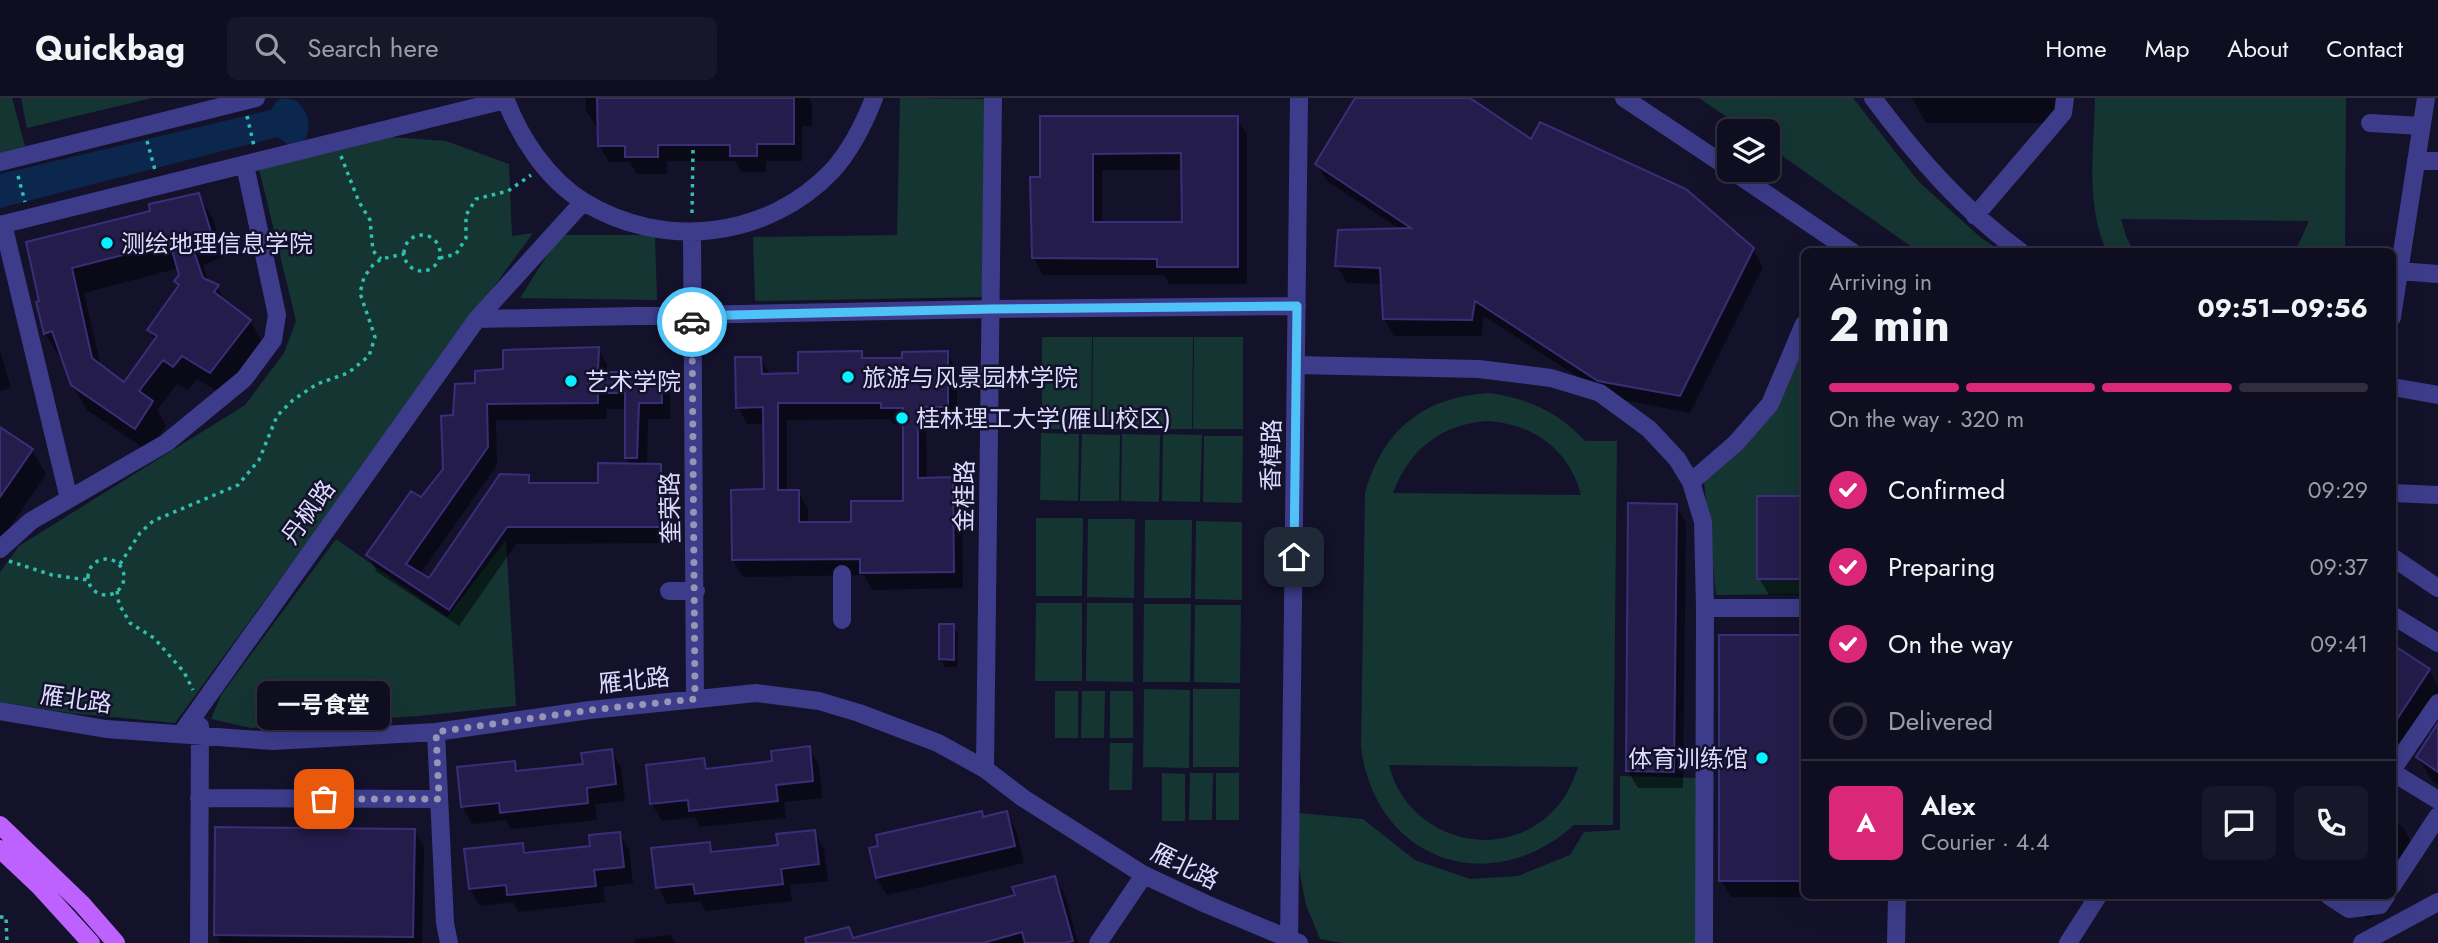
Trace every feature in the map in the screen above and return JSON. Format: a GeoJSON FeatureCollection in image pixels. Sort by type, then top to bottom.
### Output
{"type":"FeatureCollection","features":[{"type":"Feature","properties":{"kind":"main road"},"geometry":{"type":"LineString","coordinates":[[0,825],[82,904],[116,943]]}},
{"type":"Feature","properties":{"kind":"main road"},"geometry":{"type":"LineString","coordinates":[[0,849],[39,886],[91,943]]}},
{"type":"Feature","properties":{"kind":"street"},"geometry":{"type":"LineString","coordinates":[[69,499],[1,224],[505,99],[530,150],[583,202],[630,224],[692,233],[754,222],[784,208],[809,191],[832,170],[851,145],[874,98]]}},
{"type":"Feature","properties":{"kind":"street","name":"金桂路"},"geometry":{"type":"LineString","coordinates":[[985,769],[993,98]]}},
{"type":"Feature","properties":{"kind":"street","name":"香樟路"},"geometry":{"type":"LineString","coordinates":[[1293,942],[1299,98]]}},
{"type":"Feature","properties":{"kind":"street"},"geometry":{"type":"LineString","coordinates":[[1625,98],[1717,160]]}},
{"type":"Feature","properties":{"kind":"street"},"geometry":{"type":"LineString","coordinates":[[1873,98],[1885,106],[1954,196],[2016,248]]}},
{"type":"Feature","properties":{"kind":"street"},"geometry":{"type":"LineString","coordinates":[[1975,216],[2063,113],[2065,98]]}},
{"type":"Feature","properties":{"kind":"street"},"geometry":{"type":"LineString","coordinates":[[2396,294],[2426,98]]}},
{"type":"Feature","properties":{"kind":"street"},"geometry":{"type":"LineString","coordinates":[[6,160],[250,100]]}},
{"type":"Feature","properties":{"kind":"street"},"geometry":{"type":"LineString","coordinates":[[2370,123],[2421,126]]}},
{"type":"Feature","properties":{"kind":"street"},"geometry":{"type":"LineString","coordinates":[[2416,161],[2438,161]]}},
{"type":"Feature","properties":{"kind":"street"},"geometry":{"type":"LineString","coordinates":[[0,549],[31,521],[166,443],[244,379],[273,340],[277,315],[251,163]]}},
{"type":"Feature","properties":{"kind":"street"},"geometry":{"type":"LineString","coordinates":[[1748,182],[1842,248]]}},
{"type":"Feature","properties":{"kind":"street","name":"丹枫路"},"geometry":{"type":"LineString","coordinates":[[181,734],[477,319],[583,202]]}},
{"type":"Feature","properties":{"kind":"street","name":"奎荣路"},"geometry":{"type":"LineString","coordinates":[[692,233],[695,699]]}},
{"type":"Feature","properties":{"kind":"street"},"geometry":{"type":"LineString","coordinates":[[2400,271],[2438,274]]}},
{"type":"Feature","properties":{"kind":"street"},"geometry":{"type":"LineString","coordinates":[[0,292],[18,287]]}},
{"type":"Feature","properties":{"kind":"street"},"geometry":{"type":"LineString","coordinates":[[477,319],[1297,306]]}},
{"type":"Feature","properties":{"kind":"street"},"geometry":{"type":"LineString","coordinates":[[1691,482],[1737,443],[1770,404],[1801,331]]}},
{"type":"Feature","properties":{"kind":"street"},"geometry":{"type":"LineString","coordinates":[[1296,365],[1479,369],[1560,380],[1600,393],[1649,429],[1677,459],[1691,482],[1703,522],[1704,943]]}},
{"type":"Feature","properties":{"kind":"street"},"geometry":{"type":"LineString","coordinates":[[2396,388],[2438,395]]}},
{"type":"Feature","properties":{"kind":"street"},"geometry":{"type":"LineString","coordinates":[[2396,493],[2438,495]]}},
{"type":"Feature","properties":{"kind":"street"},"geometry":{"type":"LineString","coordinates":[[2396,560],[2438,588]]}},
{"type":"Feature","properties":{"kind":"street"},"geometry":{"type":"LineString","coordinates":[[842,574],[842,620]]}},
{"type":"Feature","properties":{"kind":"street"},"geometry":{"type":"LineString","coordinates":[[669,591],[696,591]]}},
{"type":"Feature","properties":{"kind":"street"},"geometry":{"type":"LineString","coordinates":[[1705,608],[1801,608]]}},
{"type":"Feature","properties":{"kind":"street"},"geometry":{"type":"LineString","coordinates":[[2396,617],[2438,643]]}},
{"type":"Feature","properties":{"kind":"street","name":"雁北路"},"geometry":{"type":"LineString","coordinates":[[0,711],[106,729],[285,740],[436,732],[590,710],[756,693],[819,701],[938,743],[985,769],[1023,798],[1143,875],[1293,942]]}},
{"type":"Feature","properties":{"kind":"street"},"geometry":{"type":"LineString","coordinates":[[2396,765],[2438,703]]}},
{"type":"Feature","properties":{"kind":"street"},"geometry":{"type":"LineString","coordinates":[[199,943],[201,704]]}},
{"type":"Feature","properties":{"kind":"street"},"geometry":{"type":"LineString","coordinates":[[436,732],[445,923],[449,943]]}},
{"type":"Feature","properties":{"kind":"street"},"geometry":{"type":"LineString","coordinates":[[2396,774],[2438,800]]}},
{"type":"Feature","properties":{"kind":"street"},"geometry":{"type":"LineString","coordinates":[[199,798],[439,799]]}},
{"type":"Feature","properties":{"kind":"street"},"geometry":{"type":"LineString","coordinates":[[2396,880],[2438,816]]}},
{"type":"Feature","properties":{"kind":"street"},"geometry":{"type":"LineString","coordinates":[[1098,943],[1143,875]]}},
{"type":"Feature","properties":{"kind":"street"},"geometry":{"type":"LineString","coordinates":[[1896,943],[1897,899]]}},
{"type":"Feature","properties":{"kind":"street"},"geometry":{"type":"LineString","coordinates":[[2068,943],[2096,899]]}},
{"type":"Feature","properties":{"kind":"street"},"geometry":{"type":"LineString","coordinates":[[2334,899],[2349,909],[2380,905],[2384,899]]}},
{"type":"Feature","properties":{"kind":"street"},"geometry":{"type":"LineString","coordinates":[[2362,943],[2438,902]]}},
{"type":"Feature","properties":{"kind":"path"},"geometry":{"type":"LineString","coordinates":[[250,100],[251,163]]}},
{"type":"Feature","properties":{"kind":"path"},"geometry":{"type":"LineString","coordinates":[[143,126],[159,186]]}},
{"type":"Feature","properties":{"kind":"path"},"geometry":{"type":"LineString","coordinates":[[337,141],[359,202],[370,220],[373,251],[381,259]]}},
{"type":"Feature","properties":{"kind":"path"},"geometry":{"type":"LineString","coordinates":[[692,233],[693,150]]}},
{"type":"Feature","properties":{"kind":"path"},"geometry":{"type":"LineString","coordinates":[[6,160],[29,218]]}},
{"type":"Feature","properties":{"kind":"path"},"geometry":{"type":"LineString","coordinates":[[440,258],[456,254],[466,238],[466,215],[477,199],[508,191],[544,166]]}},
{"type":"Feature","properties":{"kind":"path"},"geometry":{"type":"LineString","coordinates":[[426,235],[436,241],[441,252],[440,258],[433,268],[422,272],[411,267],[404,254],[409,240],[426,235]]}},
{"type":"Feature","properties":{"kind":"path"},"geometry":{"type":"LineString","coordinates":[[120,565],[140,533],[153,521],[238,485],[259,460],[277,416],[293,400],[317,384],[348,373],[369,356],[375,337],[360,293],[364,277],[381,259],[404,254]]}},
{"type":"Feature","properties":{"kind":"path"},"geometry":{"type":"LineString","coordinates":[[0,555],[12,563],[52,575],[88,580]]}},
{"type":"Feature","properties":{"kind":"path"},"geometry":{"type":"LineString","coordinates":[[110,559],[120,565],[125,575],[122,587],[117,591],[100,594],[91,586],[88,580],[90,569],[98,560],[110,559]]}},
{"type":"Feature","properties":{"kind":"path"},"geometry":{"type":"LineString","coordinates":[[117,591],[119,604],[130,623],[155,638],[184,672],[201,704]]}},
{"type":"Feature","properties":{"kind":"path"},"geometry":{"type":"LineString","coordinates":[[0,917],[6,916],[7,943]]}},
{"type":"Feature","properties":{"kind":"green space"},"geometry":{"type":"Polygon","coordinates":[[[0,98],[12,98],[25,146],[0,153],[0,98]]]}},
{"type":"Feature","properties":{"kind":"green space"},"geometry":{"type":"Polygon","coordinates":[[[21,98],[152,98],[27,128],[21,98]]]}},
{"type":"Feature","properties":{"kind":"green space"},"geometry":{"type":"Polygon","coordinates":[[[900,98],[987,99],[984,297],[755,301],[753,237],[897,235],[900,98]]]}},
{"type":"Feature","properties":{"kind":"green space"},"geometry":{"type":"Polygon","coordinates":[[[1699,98],[1853,98],[1919,182],[1980,237],[1996,248],[1913,248],[1780,154],[1780,119],[1730,119],[1699,98]]]}},
{"type":"Feature","properties":{"kind":"green space"},"geometry":{"type":"Polygon","coordinates":[[[2095,98],[2346,98],[2345,248],[2297,248],[2309,221],[2121,219],[2132,248],[2105,248],[2093,196],[2095,98]]]}},
{"type":"Feature","properties":{"kind":"green space"},"geometry":{"type":"Polygon","coordinates":[[[377,136],[446,141],[509,164],[512,236],[533,233],[175,723],[70,713],[0,702],[0,572],[19,546],[245,405],[284,353],[296,321],[259,169],[377,136]]]}},
{"type":"Feature","properties":{"kind":"green space"},"geometry":{"type":"Polygon","coordinates":[[[560,235],[655,235],[657,300],[520,298],[560,235]]]}},
{"type":"Feature","properties":{"kind":"green space"},"geometry":{"type":"Polygon","coordinates":[[[1042,337],[1092,337],[1091,429],[1042,429],[1042,337]]]}},
{"type":"Feature","properties":{"kind":"green space"},"geometry":{"type":"Polygon","coordinates":[[[1093,337],[1193,337],[1192,429],[1092,429],[1093,337]]]}},
{"type":"Feature","properties":{"kind":"green space"},"geometry":{"type":"Polygon","coordinates":[[[1194,337],[1243,337],[1243,429],[1193,429],[1194,337]]]}},
{"type":"Feature","properties":{"kind":"green space"},"geometry":{"type":"Polygon","coordinates":[[[1801,348],[1801,594],[1716,595],[1704,482],[1801,348]]]}},
{"type":"Feature","properties":{"kind":"green space"},"geometry":{"type":"Polygon","coordinates":[[[1489,393],[1516,399],[1553,414],[1585,441],[1617,441],[1613,825],[1574,825],[1541,848],[1507,861],[1473,864],[1441,857],[1412,841],[1388,818],[1371,786],[1361,747],[1365,493],[1373,470],[1395,434],[1426,410],[1445,401],[1489,393]],[[1488,421],[1456,427],[1429,442],[1408,464],[1393,493],[1581,495],[1568,465],[1547,442],[1520,428],[1488,421]],[[1389,765],[1399,790],[1415,811],[1435,827],[1458,836],[1483,840],[1508,837],[1532,827],[1558,805],[1578,768],[1577,767],[1389,765]]]}},
{"type":"Feature","properties":{"kind":"green space"},"geometry":{"type":"Polygon","coordinates":[[[1041,433],[1079,434],[1078,501],[1040,500],[1041,433]]]}},
{"type":"Feature","properties":{"kind":"green space"},"geometry":{"type":"Polygon","coordinates":[[[1082,434],[1120,435],[1119,501],[1080,501],[1082,434]]]}},
{"type":"Feature","properties":{"kind":"green space"},"geometry":{"type":"Polygon","coordinates":[[[1122,434],[1160,435],[1159,502],[1121,501],[1122,434]]]}},
{"type":"Feature","properties":{"kind":"green space"},"geometry":{"type":"Polygon","coordinates":[[[1163,434],[1202,435],[1200,502],[1162,501],[1163,434]]]}},
{"type":"Feature","properties":{"kind":"green space"},"geometry":{"type":"Polygon","coordinates":[[[1204,436],[1243,436],[1242,503],[1203,502],[1204,436]]]}},
{"type":"Feature","properties":{"kind":"green space"},"geometry":{"type":"Polygon","coordinates":[[[1036,518],[1083,518],[1082,596],[1036,596],[1036,518]]]}},
{"type":"Feature","properties":{"kind":"green space"},"geometry":{"type":"Polygon","coordinates":[[[1088,519],[1135,519],[1134,598],[1087,597],[1088,519]]]}},
{"type":"Feature","properties":{"kind":"green space"},"geometry":{"type":"Polygon","coordinates":[[[1145,520],[1192,520],[1191,598],[1144,598],[1145,520]]]}},
{"type":"Feature","properties":{"kind":"green space"},"geometry":{"type":"Polygon","coordinates":[[[1196,521],[1242,522],[1242,600],[1195,599],[1196,521]]]}},
{"type":"Feature","properties":{"kind":"green space"},"geometry":{"type":"Polygon","coordinates":[[[336,539],[447,617],[506,540],[516,706],[251,728],[211,719],[221,695],[336,539]]]}},
{"type":"Feature","properties":{"kind":"green space"},"geometry":{"type":"Polygon","coordinates":[[[1036,603],[1082,603],[1082,681],[1035,681],[1036,603]]]}},
{"type":"Feature","properties":{"kind":"green space"},"geometry":{"type":"Polygon","coordinates":[[[1087,603],[1133,603],[1133,682],[1086,681],[1087,603]]]}},
{"type":"Feature","properties":{"kind":"green space"},"geometry":{"type":"Polygon","coordinates":[[[1144,604],[1191,604],[1190,682],[1143,682],[1144,604]]]}},
{"type":"Feature","properties":{"kind":"green space"},"geometry":{"type":"Polygon","coordinates":[[[1195,605],[1241,605],[1240,683],[1194,682],[1195,605]]]}},
{"type":"Feature","properties":{"kind":"green space"},"geometry":{"type":"Polygon","coordinates":[[[1144,689],[1190,690],[1189,768],[1143,767],[1144,689]]]}},
{"type":"Feature","properties":{"kind":"green space"},"geometry":{"type":"Polygon","coordinates":[[[1193,689],[1240,689],[1239,767],[1193,767],[1193,689]]]}},
{"type":"Feature","properties":{"kind":"green space"},"geometry":{"type":"Polygon","coordinates":[[[1055,691],[1078,691],[1078,738],[1055,738],[1055,691]]]}},
{"type":"Feature","properties":{"kind":"green space"},"geometry":{"type":"Polygon","coordinates":[[[1082,691],[1105,691],[1104,738],[1081,738],[1082,691]]]}},
{"type":"Feature","properties":{"kind":"green space"},"geometry":{"type":"Polygon","coordinates":[[[1110,691],[1133,691],[1133,738],[1110,738],[1110,691]]]}},
{"type":"Feature","properties":{"kind":"green space"},"geometry":{"type":"Polygon","coordinates":[[[1110,743],[1133,743],[1132,790],[1109,790],[1110,743]]]}},
{"type":"Feature","properties":{"kind":"green space"},"geometry":{"type":"Polygon","coordinates":[[[1162,773],[1185,774],[1185,821],[1162,821],[1162,773]]]}},
{"type":"Feature","properties":{"kind":"green space"},"geometry":{"type":"Polygon","coordinates":[[[1190,773],[1213,773],[1212,820],[1189,820],[1190,773]]]}},
{"type":"Feature","properties":{"kind":"green space"},"geometry":{"type":"Polygon","coordinates":[[[1216,773],[1239,773],[1239,820],[1216,820],[1216,773]]]}},
{"type":"Feature","properties":{"kind":"green space"},"geometry":{"type":"Polygon","coordinates":[[[1620,776],[1699,778],[1697,943],[1343,943],[1320,939],[1306,905],[1297,858],[1299,813],[1363,819],[1415,860],[1470,879],[1518,876],[1570,855],[1584,832],[1620,830],[1620,776]]]}},
{"type":"Feature","properties":{"kind":"water"},"geometry":{"type":"Polygon","coordinates":[[[281,98],[295,100],[307,115],[307,134],[301,145],[288,145],[278,137],[0,208],[0,174],[271,110],[281,98]]]}},
{"type":"Feature","properties":{"kind":"building"},"geometry":{"type":"Polygon","coordinates":[[[597,98],[794,98],[794,144],[757,144],[757,156],[730,156],[730,145],[658,145],[658,157],[625,157],[625,146],[598,146],[597,98]]]}},
{"type":"Feature","properties":{"kind":"building"},"geometry":{"type":"Polygon","coordinates":[[[1355,98],[1470,98],[1531,139],[1540,122],[1686,189],[1754,248],[1680,396],[1598,381],[1475,301],[1472,320],[1383,319],[1380,268],[1335,266],[1338,230],[1411,228],[1315,164],[1355,98]]]}},
{"type":"Feature","properties":{"kind":"building"},"geometry":{"type":"Polygon","coordinates":[[[1040,116],[1238,116],[1238,267],[1157,267],[1157,259],[1032,258],[1030,177],[1040,177],[1040,116]],[[1181,153],[1093,154],[1093,222],[1182,222],[1181,153]]]}},
{"type":"Feature","properties":{"kind":"building"},"geometry":{"type":"Polygon","coordinates":[[[199,193],[211,232],[190,240],[203,278],[219,285],[214,292],[251,320],[210,373],[182,356],[173,367],[163,360],[139,391],[153,401],[135,429],[71,385],[52,331],[44,334],[26,242],[150,211],[149,204],[199,193]],[[170,243],[72,268],[92,358],[124,382],[157,336],[147,330],[179,285],[174,281],[179,275],[170,243]]]}},
{"type":"Feature","properties":{"kind":"building"},"geometry":{"type":"Polygon","coordinates":[[[599,347],[598,372],[661,372],[662,403],[639,403],[637,458],[625,458],[625,393],[598,393],[598,403],[487,404],[488,447],[406,564],[429,578],[500,474],[529,475],[529,483],[598,483],[598,463],[661,464],[661,527],[507,527],[449,610],[366,555],[411,491],[421,497],[443,469],[441,416],[453,415],[455,384],[475,383],[475,371],[503,369],[503,350],[599,347]]]}},
{"type":"Feature","properties":{"kind":"building"},"geometry":{"type":"Polygon","coordinates":[[[862,351],[862,358],[902,358],[902,352],[948,351],[948,407],[918,407],[918,478],[953,477],[954,572],[860,573],[860,559],[732,560],[731,490],[764,489],[763,407],[736,408],[735,357],[761,357],[762,374],[798,373],[798,352],[862,351]],[[778,403],[778,490],[799,490],[799,522],[851,522],[851,501],[903,501],[903,408],[881,408],[881,403],[778,403]]]}},
{"type":"Feature","properties":{"kind":"building"},"geometry":{"type":"Polygon","coordinates":[[[0,427],[33,449],[0,497],[0,427]]]}},
{"type":"Feature","properties":{"kind":"building"},"geometry":{"type":"Polygon","coordinates":[[[1757,496],[1801,496],[1801,579],[1757,579],[1757,496]]]}},
{"type":"Feature","properties":{"kind":"building"},"geometry":{"type":"Polygon","coordinates":[[[1628,503],[1677,504],[1674,772],[1626,771],[1628,503]]]}},
{"type":"Feature","properties":{"kind":"building"},"geometry":{"type":"Polygon","coordinates":[[[939,624],[954,624],[954,660],[939,659],[939,624]]]}},
{"type":"Feature","properties":{"kind":"building","name":"体育训练馆"},"geometry":{"type":"Polygon","coordinates":[[[1719,635],[1801,635],[1801,881],[1719,881],[1719,635]]]}},
{"type":"Feature","properties":{"kind":"building"},"geometry":{"type":"Polygon","coordinates":[[[2396,647],[2430,669],[2396,721],[2396,647]]]}},
{"type":"Feature","properties":{"kind":"building"},"geometry":{"type":"Polygon","coordinates":[[[2438,723],[2438,772],[2416,757],[2438,723]]]}},
{"type":"Feature","properties":{"kind":"building"},"geometry":{"type":"Polygon","coordinates":[[[810,746],[813,781],[776,785],[778,801],[689,811],[688,800],[650,804],[646,765],[704,758],[706,769],[772,761],[771,751],[810,746]]]}},
{"type":"Feature","properties":{"kind":"building"},"geometry":{"type":"Polygon","coordinates":[[[612,749],[616,784],[587,788],[588,803],[500,813],[499,803],[461,807],[457,767],[515,761],[516,771],[583,764],[581,753],[612,749]]]}},
{"type":"Feature","properties":{"kind":"building"},"geometry":{"type":"Polygon","coordinates":[[[982,811],[983,817],[1007,811],[1015,846],[876,878],[869,848],[878,846],[876,835],[982,811]]]}},
{"type":"Feature","properties":{"kind":"building"},"geometry":{"type":"Polygon","coordinates":[[[215,827],[415,829],[413,937],[214,935],[215,827]]]}},
{"type":"Feature","properties":{"kind":"building"},"geometry":{"type":"Polygon","coordinates":[[[815,830],[819,864],[781,869],[783,884],[695,894],[693,884],[656,888],[651,848],[710,842],[711,852],[778,845],[776,834],[815,830]]]}},
{"type":"Feature","properties":{"kind":"building"},"geometry":{"type":"Polygon","coordinates":[[[620,832],[624,867],[594,870],[596,886],[507,895],[506,885],[469,889],[464,849],[523,843],[524,853],[590,846],[589,835],[620,832]]]}},
{"type":"Feature","properties":{"kind":"building"},"geometry":{"type":"Polygon","coordinates":[[[1055,876],[1073,941],[1025,943],[1022,932],[983,943],[806,943],[805,938],[849,927],[853,938],[1015,895],[1012,887],[1055,876]]]}},
{"type":"Feature","properties":{"kind":"way so far"},"geometry":{"type":"LineString","coordinates":[[324,799],[439,799],[436,732],[590,710],[695,699],[692,322]]}},
{"type":"Feature","properties":{"kind":"place","name":"测绘地理信息学院"},"geometry":{"type":"Point","coordinates":[107,243]}},
{"type":"Feature","properties":{"kind":"place","name":"旅游与风景园林学院"},"geometry":{"type":"Point","coordinates":[848,377]}},
{"type":"Feature","properties":{"kind":"place","name":"艺术学院"},"geometry":{"type":"Point","coordinates":[571,381]}},
{"type":"Feature","properties":{"kind":"place","name":"桂林理工大学(雁山校区)"},"geometry":{"type":"Point","coordinates":[902,418]}},
{"type":"Feature","properties":{"kind":"place","name":"体育训练馆"},"geometry":{"type":"Point","coordinates":[1762,758]}},
{"type":"Feature","properties":{"kind":"place","name":"一号食堂"},"geometry":{"type":"Point","coordinates":[324,799]}},
{"type":"Feature","properties":{"kind":"route"},"geometry":{"type":"LineString","coordinates":[[692,322],[692,316],[1297,306],[1294,557]]}}]}
